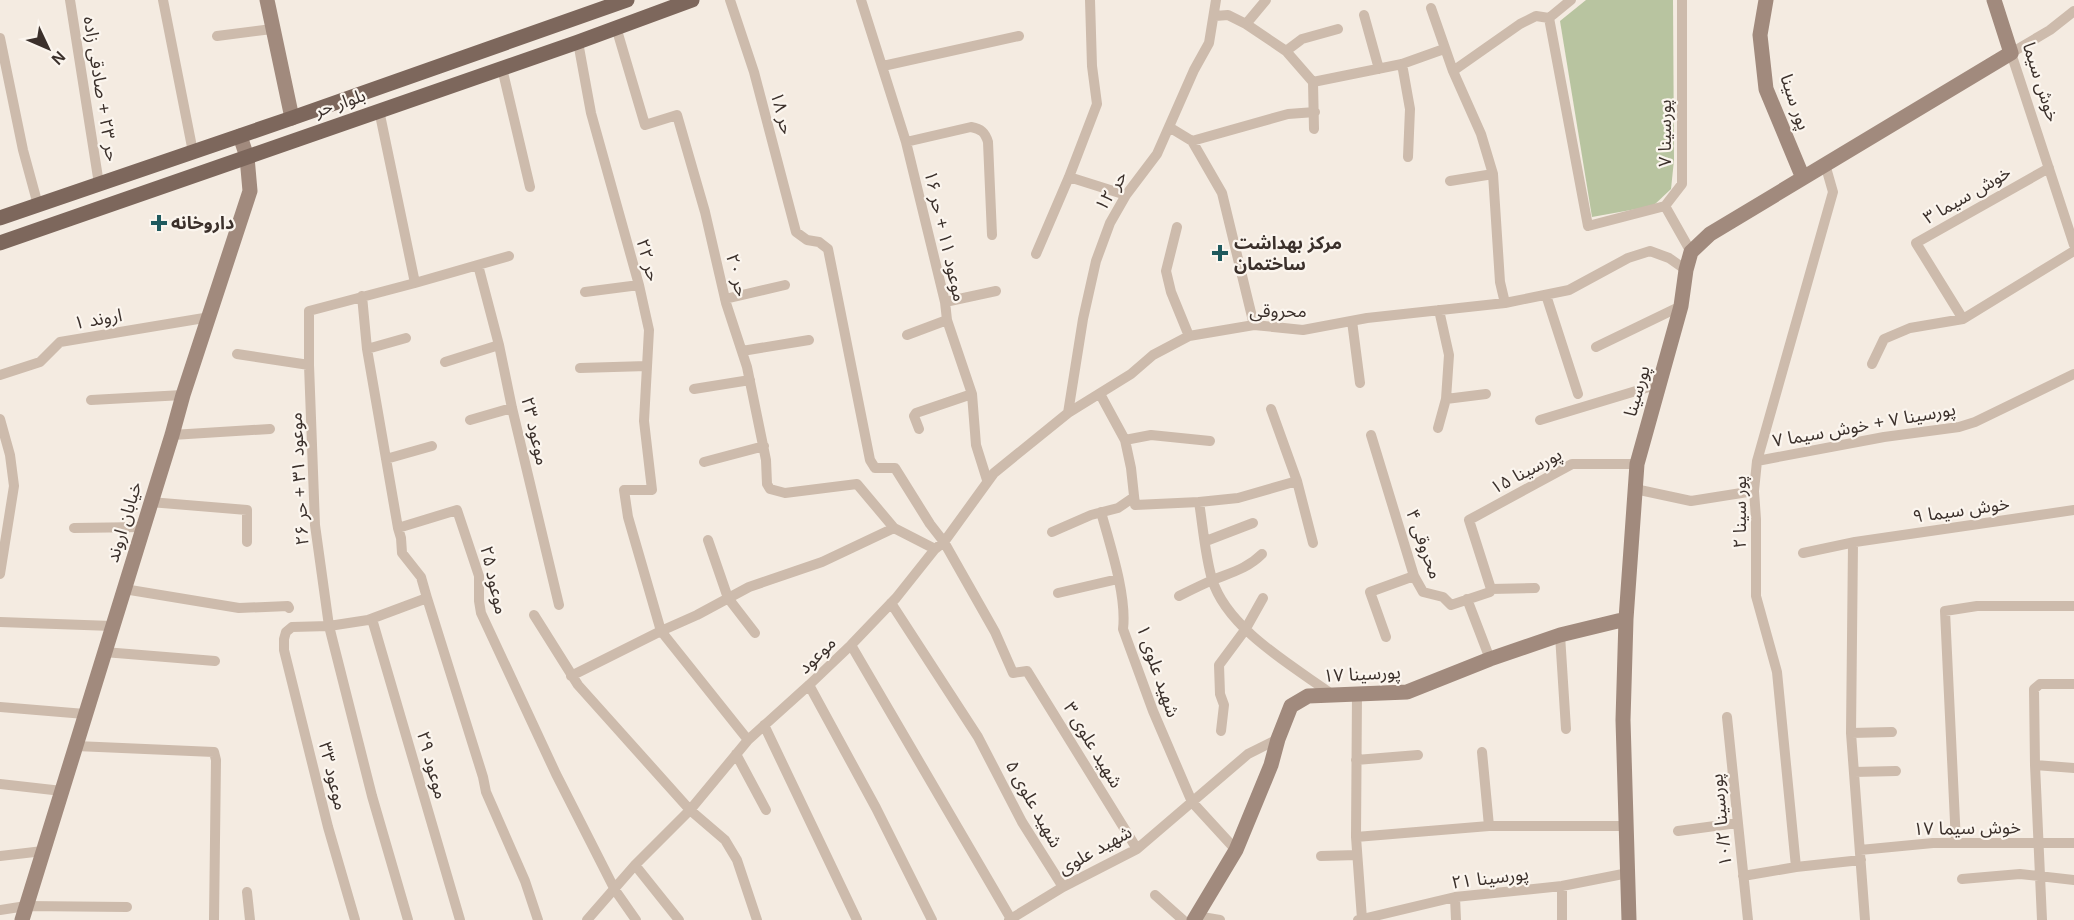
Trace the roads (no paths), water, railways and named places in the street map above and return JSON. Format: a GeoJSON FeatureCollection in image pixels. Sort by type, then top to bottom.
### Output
{"type":"FeatureCollection","features":[{"type":"Feature","properties":{"kind":"main road","name":"بلوار حر"},"geometry":{"type":"LineString","coordinates":[[0,218],[627,0]]}},
{"type":"Feature","properties":{"kind":"main road","name":"بلوار حر"},"geometry":{"type":"LineString","coordinates":[[0,243],[578,42],[692,0]]}},
{"type":"Feature","properties":{"kind":"street","name":"حر ۲۳ + صادقی زاده"},"geometry":{"type":"LineString","coordinates":[[70,0],[99,184]]}},
{"type":"Feature","properties":{"kind":"street"},"geometry":{"type":"LineString","coordinates":[[163,0],[193,152]]}},
{"type":"Feature","properties":{"kind":"street"},"geometry":{"type":"LineString","coordinates":[[267,0],[292,118]]}},
{"type":"Feature","properties":{"kind":"street","name":"حر ۱۸"},"geometry":{"type":"LineString","coordinates":[[730,0],[754,72],[796,232],[799,236],[819,242],[828,249],[870,460],[875,468],[895,468],[944,542]]}},
{"type":"Feature","properties":{"kind":"street","name":"موعود ۱۱ + حر ۱۶"},"geometry":{"type":"LineString","coordinates":[[861,0],[906,142],[945,302],[947,320],[972,394],[976,445],[987,480]]}},
{"type":"Feature","properties":{"kind":"street"},"geometry":{"type":"LineString","coordinates":[[1036,254],[1097,104],[1092,66],[1090,0]]}},
{"type":"Feature","properties":{"kind":"street","name":"حر ۱۲"},"geometry":{"type":"LineString","coordinates":[[1068,413],[1083,319],[1096,261],[1110,223],[1125,195],[1157,154],[1194,70],[1209,43],[1216,0]]}},
{"type":"Feature","properties":{"kind":"street"},"geometry":{"type":"LineString","coordinates":[[1246,24],[1266,0]]}},
{"type":"Feature","properties":{"kind":"street"},"geometry":{"type":"LineString","coordinates":[[1453,70],[1520,24],[1536,16],[1549,18],[1571,0]]}},
{"type":"Feature","properties":{"kind":"street","name":"پورسینا ۷"},"geometry":{"type":"LineString","coordinates":[[1665,206],[1682,184],[1682,0]]}},
{"type":"Feature","properties":{"kind":"street","name":"پور سینا"},"geometry":{"type":"LineString","coordinates":[[1766,0],[1760,35],[1767,89],[1803,178]]}},
{"type":"Feature","properties":{"kind":"street","name":"خوش سیما"},"geometry":{"type":"LineString","coordinates":[[1994,0],[2074,245]]}},
{"type":"Feature","properties":{"kind":"street"},"geometry":{"type":"LineString","coordinates":[[1431,8],[1444,49],[1481,134],[1493,174],[1500,282],[1505,303]]}},
{"type":"Feature","properties":{"kind":"street"},"geometry":{"type":"LineString","coordinates":[[1549,18],[1588,226],[1665,206],[1691,252],[1710,234],[2050,30],[2074,11]]}},
{"type":"Feature","properties":{"kind":"street"},"geometry":{"type":"LineString","coordinates":[[1215,16],[1228,15],[1246,24],[1286,51],[1313,82],[1314,129]]}},
{"type":"Feature","properties":{"kind":"street"},"geometry":{"type":"LineString","coordinates":[[1364,15],[1379,69]]}},
{"type":"Feature","properties":{"kind":"street","name":"حر ۲۰"},"geometry":{"type":"LineString","coordinates":[[616,27],[645,125],[677,115],[705,212],[725,299],[750,380],[764,446],[767,484],[773,491],[785,493],[857,484],[894,528]]}},
{"type":"Feature","properties":{"kind":"street"},"geometry":{"type":"LineString","coordinates":[[217,36],[272,29]]}},
{"type":"Feature","properties":{"kind":"street"},"geometry":{"type":"LineString","coordinates":[[1286,51],[1302,39],[1338,29]]}},
{"type":"Feature","properties":{"kind":"street"},"geometry":{"type":"LineString","coordinates":[[883,66],[1019,36]]}},
{"type":"Feature","properties":{"kind":"street"},"geometry":{"type":"LineString","coordinates":[[0,38],[4,78],[38,205]]}},
{"type":"Feature","properties":{"kind":"street","name":"حر ۲۲"},"geometry":{"type":"LineString","coordinates":[[578,42],[591,113],[639,285],[649,330],[644,421],[652,490],[624,490],[628,517],[661,631]]}},
{"type":"Feature","properties":{"kind":"street"},"geometry":{"type":"LineString","coordinates":[[1313,82],[1402,64],[1444,49]]}},
{"type":"Feature","properties":{"kind":"street"},"geometry":{"type":"LineString","coordinates":[[1402,64],[1410,109],[1408,157]]}},
{"type":"Feature","properties":{"kind":"street"},"geometry":{"type":"LineString","coordinates":[[502,68],[530,187]]}},
{"type":"Feature","properties":{"kind":"street"},"geometry":{"type":"LineString","coordinates":[[379,110],[415,283]]}},
{"type":"Feature","properties":{"kind":"street"},"geometry":{"type":"LineString","coordinates":[[1192,141],[1288,114],[1315,112]]}},
{"type":"Feature","properties":{"kind":"street"},"geometry":{"type":"LineString","coordinates":[[1169,127],[1192,141],[1222,193],[1254,325]]}},
{"type":"Feature","properties":{"kind":"street"},"geometry":{"type":"LineString","coordinates":[[906,142],[971,128],[981,129],[988,142],[992,235]]}},
{"type":"Feature","properties":{"kind":"street","name":"خیابان اروند"},"geometry":{"type":"LineString","coordinates":[[24,913],[183,394],[250,191],[247,157],[240,136]]}},
{"type":"Feature","properties":{"kind":"street","name":"پور سینا ۲"},"geometry":{"type":"LineString","coordinates":[[1796,867],[1777,672],[1756,596],[1754,491],[1756,460],[1833,192],[1825,164]]}},
{"type":"Feature","properties":{"kind":"street","name":"خوش سیما ۳"},"geometry":{"type":"LineString","coordinates":[[1963,320],[1916,243],[2049,168]]}},
{"type":"Feature","properties":{"kind":"street"},"geometry":{"type":"LineString","coordinates":[[1450,181],[1493,174]]}},
{"type":"Feature","properties":{"kind":"street"},"geometry":{"type":"LineString","coordinates":[[1069,177],[1125,195]]}},
{"type":"Feature","properties":{"kind":"street"},"geometry":{"type":"LineString","coordinates":[[1177,228],[1166,271],[1171,292],[1189,336]]}},
{"type":"Feature","properties":{"kind":"street","name":"محروقی"},"geometry":{"type":"LineString","coordinates":[[1068,413],[1131,374],[1153,355],[1189,336],[1254,325],[1303,330],[1352,321],[1505,303],[1569,290],[1628,258],[1650,251],[1669,258],[1686,270]]}},
{"type":"Feature","properties":{"kind":"street"},"geometry":{"type":"LineString","coordinates":[[1872,364],[1884,339],[1910,328],[1963,320],[2074,251]]}},
{"type":"Feature","properties":{"kind":"street","name":"پورسینا"},"geometry":{"type":"LineString","coordinates":[[1629,920],[1623,720],[1626,619],[1637,464],[1681,306],[1691,252]]}},
{"type":"Feature","properties":{"kind":"street","name":"موعود ۳۱ + حر ۲۶"},"geometry":{"type":"LineString","coordinates":[[408,920],[372,796],[329,626],[315,525],[309,311],[509,256]]}},
{"type":"Feature","properties":{"kind":"street","name":"موعود ۲۳"},"geometry":{"type":"LineString","coordinates":[[478,265],[499,345],[559,605]]}},
{"type":"Feature","properties":{"kind":"street"},"geometry":{"type":"LineString","coordinates":[[585,292],[639,285]]}},
{"type":"Feature","properties":{"kind":"street"},"geometry":{"type":"LineString","coordinates":[[725,299],[785,285]]}},
{"type":"Feature","properties":{"kind":"street"},"geometry":{"type":"LineString","coordinates":[[945,302],[996,291]]}},
{"type":"Feature","properties":{"kind":"street"},"geometry":{"type":"LineString","coordinates":[[1546,295],[1578,394]]}},
{"type":"Feature","properties":{"kind":"street"},"geometry":{"type":"LineString","coordinates":[[362,296],[367,349],[402,553],[422,577],[486,792],[525,880],[538,920]]}},
{"type":"Feature","properties":{"kind":"street"},"geometry":{"type":"LineString","coordinates":[[1596,347],[1681,306]]}},
{"type":"Feature","properties":{"kind":"street"},"geometry":{"type":"LineString","coordinates":[[1438,428],[1446,399],[1449,355],[1439,310]]}},
{"type":"Feature","properties":{"kind":"street","name":"اروند ۱"},"geometry":{"type":"LineString","coordinates":[[0,375],[40,362],[60,342],[210,317]]}},
{"type":"Feature","properties":{"kind":"street"},"geometry":{"type":"LineString","coordinates":[[907,335],[947,320]]}},
{"type":"Feature","properties":{"kind":"street"},"geometry":{"type":"LineString","coordinates":[[1352,321],[1360,382]]}},
{"type":"Feature","properties":{"kind":"street"},"geometry":{"type":"LineString","coordinates":[[367,349],[406,338]]}},
{"type":"Feature","properties":{"kind":"street"},"geometry":{"type":"LineString","coordinates":[[742,351],[809,340]]}},
{"type":"Feature","properties":{"kind":"street"},"geometry":{"type":"LineString","coordinates":[[445,362],[499,345]]}},
{"type":"Feature","properties":{"kind":"street"},"geometry":{"type":"LineString","coordinates":[[237,354],[309,365]]}},
{"type":"Feature","properties":{"kind":"street"},"geometry":{"type":"LineString","coordinates":[[580,368],[647,366]]}},
{"type":"Feature","properties":{"kind":"street","name":"پورسینا ۷ + خوش سیما ۷"},"geometry":{"type":"LineString","coordinates":[[1756,460],[1884,437],[1959,428],[2074,374]]}},
{"type":"Feature","properties":{"kind":"street"},"geometry":{"type":"LineString","coordinates":[[694,388],[750,380]]}},
{"type":"Feature","properties":{"kind":"street"},"geometry":{"type":"LineString","coordinates":[[1540,420],[1659,384]]}},
{"type":"Feature","properties":{"kind":"street"},"geometry":{"type":"LineString","coordinates":[[91,400],[183,394]]}},
{"type":"Feature","properties":{"kind":"street"},"geometry":{"type":"LineString","coordinates":[[919,429],[914,414],[972,394]]}},
{"type":"Feature","properties":{"kind":"street"},"geometry":{"type":"LineString","coordinates":[[1100,394],[1125,440],[1131,468],[1134,501]]}},
{"type":"Feature","properties":{"kind":"street"},"geometry":{"type":"LineString","coordinates":[[1446,399],[1486,394]]}},
{"type":"Feature","properties":{"kind":"street"},"geometry":{"type":"LineString","coordinates":[[470,420],[512,408]]}},
{"type":"Feature","properties":{"kind":"street"},"geometry":{"type":"LineString","coordinates":[[1271,409],[1297,482],[1313,543]]}},
{"type":"Feature","properties":{"kind":"street","name":"موعود"},"geometry":{"type":"LineString","coordinates":[[587,920],[635,865],[690,810],[748,740],[851,645],[891,603],[935,549],[944,542],[987,480],[1068,413]]}},
{"type":"Feature","properties":{"kind":"street"},"geometry":{"type":"LineString","coordinates":[[0,419],[10,455],[14,486],[0,574]]}},
{"type":"Feature","properties":{"kind":"street"},"geometry":{"type":"LineString","coordinates":[[172,435],[270,429]]}},
{"type":"Feature","properties":{"kind":"street"},"geometry":{"type":"LineString","coordinates":[[1125,440],[1151,435],[1210,441]]}},
{"type":"Feature","properties":{"kind":"street","name":"محروقی ۴"},"geometry":{"type":"LineString","coordinates":[[1371,435],[1414,576],[1423,592],[1443,597],[1451,605],[1490,592],[1491,589]]}},
{"type":"Feature","properties":{"kind":"street"},"geometry":{"type":"LineString","coordinates":[[386,459],[432,446]]}},
{"type":"Feature","properties":{"kind":"street"},"geometry":{"type":"LineString","coordinates":[[704,462],[764,446]]}},
{"type":"Feature","properties":{"kind":"street","name":"پورسینا ۱۵"},"geometry":{"type":"LineString","coordinates":[[1491,589],[1469,520],[1572,464],[1637,464]]}},
{"type":"Feature","properties":{"kind":"street"},"geometry":{"type":"LineString","coordinates":[[1052,532],[1134,501],[1199,502],[1238,498],[1297,482]]}},
{"type":"Feature","properties":{"kind":"street"},"geometry":{"type":"LineString","coordinates":[[1635,489],[1691,501],[1754,491]]}},
{"type":"Feature","properties":{"kind":"street"},"geometry":{"type":"LineString","coordinates":[[150,502],[247,510],[248,542]]}},
{"type":"Feature","properties":{"kind":"street"},"geometry":{"type":"LineString","coordinates":[[1199,502],[1213,580],[1224,604],[1245,630],[1333,695]]}},
{"type":"Feature","properties":{"kind":"street","name":"موعود ۲۵"},"geometry":{"type":"LineString","coordinates":[[398,528],[457,510],[460,514],[479,576],[478,601],[481,613],[556,774],[615,890]]}},
{"type":"Feature","properties":{"kind":"street","name":"خوش سیما ۹"},"geometry":{"type":"LineString","coordinates":[[1803,553],[1925,531],[2074,510]]}},
{"type":"Feature","properties":{"kind":"street","name":"شهید علوی ۱"},"geometry":{"type":"LineString","coordinates":[[1101,512],[1118,579],[1124,618],[1123,629],[1132,659],[1192,802],[1236,850]]}},
{"type":"Feature","properties":{"kind":"street"},"geometry":{"type":"LineString","coordinates":[[1206,541],[1253,523]]}},
{"type":"Feature","properties":{"kind":"street"},"geometry":{"type":"LineString","coordinates":[[74,528],[143,527]]}},
{"type":"Feature","properties":{"kind":"street"},"geometry":{"type":"LineString","coordinates":[[571,676],[749,587],[822,561],[894,528],[935,549]]}},
{"type":"Feature","properties":{"kind":"street"},"geometry":{"type":"LineString","coordinates":[[708,540],[728,598],[755,633]]}},
{"type":"Feature","properties":{"kind":"street","name":"شهید علوی ۳"},"geometry":{"type":"LineString","coordinates":[[944,542],[995,632],[1013,673],[1027,671],[1137,849]]}},
{"type":"Feature","properties":{"kind":"street"},"geometry":{"type":"LineString","coordinates":[[1853,543],[1851,733],[1865,920]]}},
{"type":"Feature","properties":{"kind":"street"},"geometry":{"type":"LineString","coordinates":[[1179,596],[1240,570],[1262,554]]}},
{"type":"Feature","properties":{"kind":"street"},"geometry":{"type":"LineString","coordinates":[[1386,636],[1370,592],[1414,576]]}},
{"type":"Feature","properties":{"kind":"street"},"geometry":{"type":"LineString","coordinates":[[1058,592],[1118,579]]}},
{"type":"Feature","properties":{"kind":"street"},"geometry":{"type":"LineString","coordinates":[[1491,589],[1534,588]]}},
{"type":"Feature","properties":{"kind":"street"},"geometry":{"type":"LineString","coordinates":[[124,589],[239,608],[288,606],[289,608]]}},
{"type":"Feature","properties":{"kind":"street"},"geometry":{"type":"LineString","coordinates":[[329,626],[372,619],[427,598]]}},
{"type":"Feature","properties":{"kind":"street"},"geometry":{"type":"LineString","coordinates":[[1221,731],[1224,705],[1220,694],[1219,665],[1245,630],[1263,598]]}},
{"type":"Feature","properties":{"kind":"street"},"geometry":{"type":"LineString","coordinates":[[1467,599],[1490,659]]}},
{"type":"Feature","properties":{"kind":"street","name":"شهید علوی ۵"},"geometry":{"type":"LineString","coordinates":[[891,603],[978,737],[1022,822],[1063,887]]}},
{"type":"Feature","properties":{"kind":"street"},"geometry":{"type":"LineString","coordinates":[[1956,843],[1945,611],[1977,606],[2074,606]]}},
{"type":"Feature","properties":{"kind":"street"},"geometry":{"type":"LineString","coordinates":[[534,615],[571,676],[690,810],[725,840],[737,860],[756,916]]}},
{"type":"Feature","properties":{"kind":"street","name":"موعود ۲۹"},"geometry":{"type":"LineString","coordinates":[[372,619],[460,920]]}},
{"type":"Feature","properties":{"kind":"street","name":"پورسینا ۱۷"},"geometry":{"type":"LineString","coordinates":[[1191,919],[1236,850],[1271,765],[1291,706],[1308,696],[1407,692],[1490,659],[1560,635],[1626,619]]}},
{"type":"Feature","properties":{"kind":"street"},"geometry":{"type":"LineString","coordinates":[[0,622],[112,626]]}},
{"type":"Feature","properties":{"kind":"street","name":"موعود ۳۳"},"geometry":{"type":"LineString","coordinates":[[329,626],[292,627],[286,632],[284,650],[328,828],[355,920]]}},
{"type":"Feature","properties":{"kind":"street"},"geometry":{"type":"LineString","coordinates":[[661,631],[748,740]]}},
{"type":"Feature","properties":{"kind":"street"},"geometry":{"type":"LineString","coordinates":[[1560,635],[1566,729]]}},
{"type":"Feature","properties":{"kind":"street"},"geometry":{"type":"LineString","coordinates":[[851,645],[1010,920]]}},
{"type":"Feature","properties":{"kind":"street"},"geometry":{"type":"LineString","coordinates":[[104,652],[215,661]]}},
{"type":"Feature","properties":{"kind":"street"},"geometry":{"type":"LineString","coordinates":[[2042,920],[2034,689],[2040,684],[2074,684]]}},
{"type":"Feature","properties":{"kind":"street"},"geometry":{"type":"LineString","coordinates":[[809,685],[876,808],[932,920]]}},
{"type":"Feature","properties":{"kind":"street"},"geometry":{"type":"LineString","coordinates":[[1357,694],[1356,837],[1360,919]]}},
{"type":"Feature","properties":{"kind":"street"},"geometry":{"type":"LineString","coordinates":[[0,707],[85,714]]}},
{"type":"Feature","properties":{"kind":"street","name":"پورسینا ۱۰/۲"},"geometry":{"type":"LineString","coordinates":[[1727,717],[1748,920]]}},
{"type":"Feature","properties":{"kind":"street"},"geometry":{"type":"LineString","coordinates":[[764,725],[857,920]]}},
{"type":"Feature","properties":{"kind":"street"},"geometry":{"type":"LineString","coordinates":[[1851,733],[1892,732]]}},
{"type":"Feature","properties":{"kind":"street","name":"شهید علوی"},"geometry":{"type":"LineString","coordinates":[[1010,920],[1063,887],[1137,849],[1248,754],[1278,740]]}},
{"type":"Feature","properties":{"kind":"street"},"geometry":{"type":"LineString","coordinates":[[76,746],[214,752],[216,760],[214,920]]}},
{"type":"Feature","properties":{"kind":"street"},"geometry":{"type":"LineString","coordinates":[[1482,752],[1489,826]]}},
{"type":"Feature","properties":{"kind":"street"},"geometry":{"type":"LineString","coordinates":[[736,754],[766,810]]}},
{"type":"Feature","properties":{"kind":"street"},"geometry":{"type":"LineString","coordinates":[[1356,760],[1418,755]]}},
{"type":"Feature","properties":{"kind":"street"},"geometry":{"type":"LineString","coordinates":[[2035,765],[2074,768]]}},
{"type":"Feature","properties":{"kind":"street"},"geometry":{"type":"LineString","coordinates":[[1854,772],[1896,771]]}},
{"type":"Feature","properties":{"kind":"street"},"geometry":{"type":"LineString","coordinates":[[0,784],[62,791]]}},
{"type":"Feature","properties":{"kind":"street"},"geometry":{"type":"LineString","coordinates":[[1678,831],[1737,823]]}},
{"type":"Feature","properties":{"kind":"street"},"geometry":{"type":"LineString","coordinates":[[1356,837],[1489,826],[1627,826]]}},
{"type":"Feature","properties":{"kind":"street","name":"خوش سیما ۱۷"},"geometry":{"type":"LineString","coordinates":[[1743,876],[1933,843],[2074,843]]}},
{"type":"Feature","properties":{"kind":"street"},"geometry":{"type":"LineString","coordinates":[[0,856],[43,851]]}},
{"type":"Feature","properties":{"kind":"street"},"geometry":{"type":"LineString","coordinates":[[1321,856],[1357,855]]}},
{"type":"Feature","properties":{"kind":"street"},"geometry":{"type":"LineString","coordinates":[[635,865],[679,920]]}},
{"type":"Feature","properties":{"kind":"street","name":"پورسینا ۲۱"},"geometry":{"type":"LineString","coordinates":[[1360,919],[1380,917],[1455,897],[1562,886],[1628,873]]}},
{"type":"Feature","properties":{"kind":"street"},"geometry":{"type":"LineString","coordinates":[[1962,879],[2020,874],[2074,880]]}},
{"type":"Feature","properties":{"kind":"street"},"geometry":{"type":"LineString","coordinates":[[1562,886],[1562,920]]}},
{"type":"Feature","properties":{"kind":"street"},"geometry":{"type":"LineString","coordinates":[[615,890],[636,920]]}},
{"type":"Feature","properties":{"kind":"street"},"geometry":{"type":"LineString","coordinates":[[247,892],[250,920]]}},
{"type":"Feature","properties":{"kind":"street"},"geometry":{"type":"LineString","coordinates":[[1155,895],[1191,919],[1220,920]]}},
{"type":"Feature","properties":{"kind":"street"},"geometry":{"type":"LineString","coordinates":[[1455,897],[1456,920]]}},
{"type":"Feature","properties":{"kind":"street"},"geometry":{"type":"LineString","coordinates":[[0,910],[24,913],[127,907]]}},
{"type":"Feature","properties":{"kind":"place","name":"داروخانه"},"geometry":{"type":"Point","coordinates":[159,223]}},
{"type":"Feature","properties":{"kind":"place","name":"مرکز بهداشت ساختمان"},"geometry":{"type":"Point","coordinates":[1220,253]}}]}
